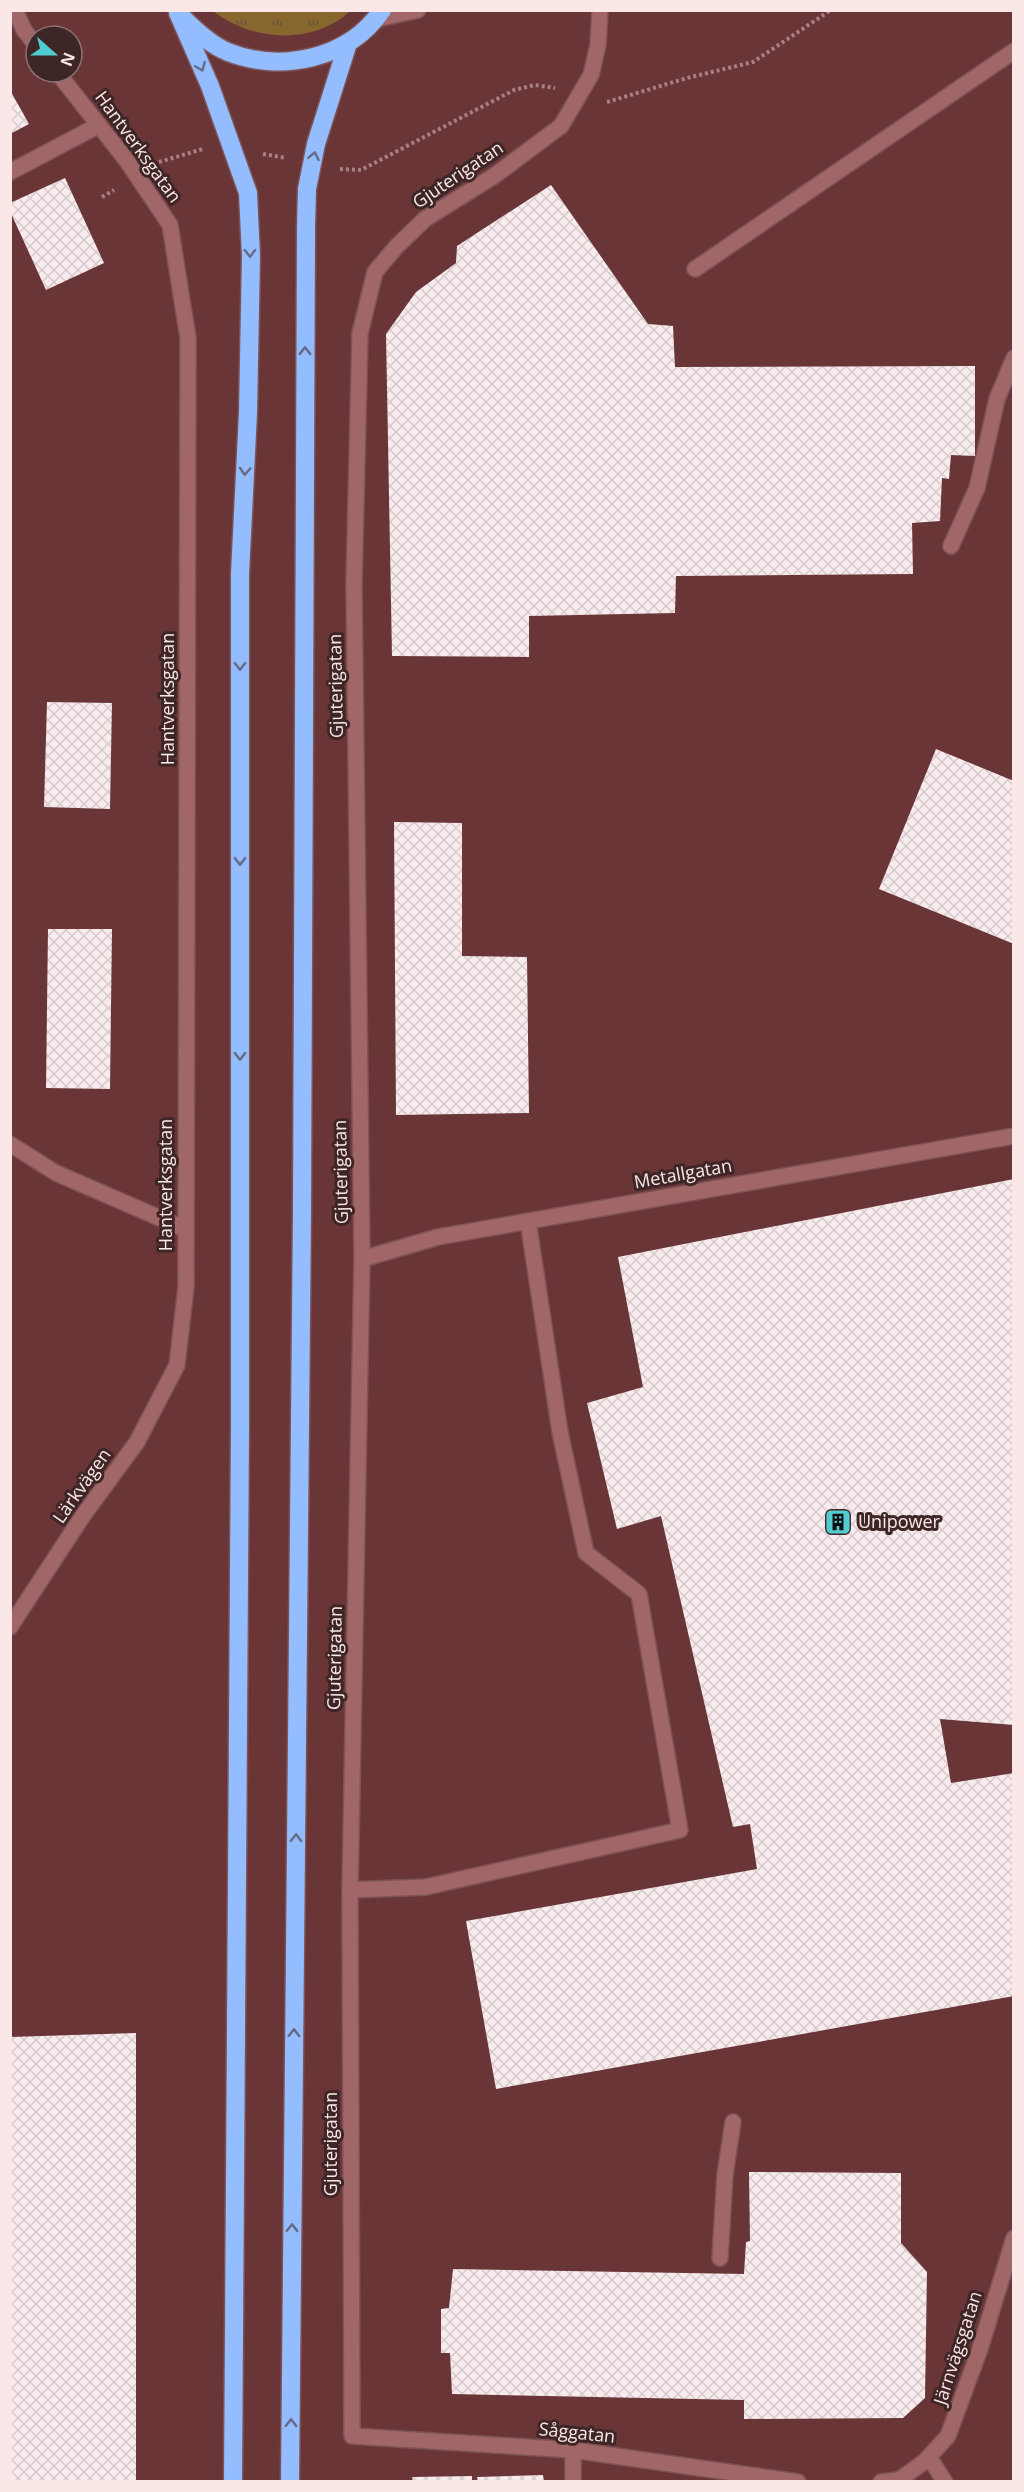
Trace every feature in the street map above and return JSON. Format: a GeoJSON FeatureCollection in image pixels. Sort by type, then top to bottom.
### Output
{"type":"FeatureCollection","features":[{"type":"Feature","properties":{"kind":"highway"},"geometry":{"type":"LineString","coordinates":[[177,12],[201,35],[227,51],[257,60],[289,62],[320,56],[348,43],[380,15]]}},
{"type":"Feature","properties":{"kind":"highway"},"geometry":{"type":"LineString","coordinates":[[177,12],[210,86],[248,193],[251,256],[248,413],[240,574],[240,1437],[233,2481]]}},
{"type":"Feature","properties":{"kind":"highway"},"geometry":{"type":"LineString","coordinates":[[290,2481],[302,1223],[306,228],[307,189],[312,163],[348,43]]}},
{"type":"Feature","properties":{"kind":"street"},"geometry":{"type":"LineString","coordinates":[[15,10],[24,30]]}},
{"type":"Feature","properties":{"kind":"street"},"geometry":{"type":"LineString","coordinates":[[380,15],[418,10]]}},
{"type":"Feature","properties":{"kind":"street","name":"Gjuterigatan"},"geometry":{"type":"LineString","coordinates":[[351,2436],[350,1890],[362,1259],[354,585],[360,333],[375,272],[396,247],[425,219],[494,176],[561,126],[591,75],[598,45],[600,10]]}},
{"type":"Feature","properties":{"kind":"street"},"geometry":{"type":"LineString","coordinates":[[695,269],[1014,51]]}},
{"type":"Feature","properties":{"kind":"street","name":"Hantverksgatan"},"geometry":{"type":"LineString","coordinates":[[67,84],[137,176],[170,225],[189,338],[186,1287],[177,1365]]}},
{"type":"Feature","properties":{"kind":"street"},"geometry":{"type":"LineString","coordinates":[[10,172],[99,125]]}},
{"type":"Feature","properties":{"kind":"street"},"geometry":{"type":"LineString","coordinates":[[951,546],[977,488],[997,399],[1014,358]]}},
{"type":"Feature","properties":{"kind":"street","name":"Metallgatan"},"geometry":{"type":"LineString","coordinates":[[362,1259],[438,1237],[1014,1136]]}},
{"type":"Feature","properties":{"kind":"street"},"geometry":{"type":"LineString","coordinates":[[10,1144],[56,1173],[185,1229]]}},
{"type":"Feature","properties":{"kind":"street"},"geometry":{"type":"LineString","coordinates":[[350,1890],[426,1887],[680,1830],[639,1594],[586,1553],[560,1432],[528,1221]]}},
{"type":"Feature","properties":{"kind":"street","name":"Lärkvägen"},"geometry":{"type":"LineString","coordinates":[[10,1627],[82,1517],[138,1442],[177,1365]]}},
{"type":"Feature","properties":{"kind":"street"},"geometry":{"type":"LineString","coordinates":[[720,2258],[725,2175],[733,2122]]}},
{"type":"Feature","properties":{"kind":"street","name":"Järnvägsgatan"},"geometry":{"type":"LineString","coordinates":[[926,2459],[948,2436],[980,2349],[1014,2238]]}},
{"type":"Feature","properties":{"kind":"street","name":"Såggatan"},"geometry":{"type":"LineString","coordinates":[[351,2436],[573,2450],[798,2481]]}},
{"type":"Feature","properties":{"kind":"street"},"geometry":{"type":"LineString","coordinates":[[573,2450],[573,2481]]}},
{"type":"Feature","properties":{"kind":"street"},"geometry":{"type":"LineString","coordinates":[[881,2481],[899,2480],[926,2459],[945,2481]]}},
{"type":"Feature","properties":{"kind":"path"},"geometry":{"type":"LineString","coordinates":[[102,197],[164,159],[219,146],[344,170],[361,170],[514,90],[535,85],[552,86],[578,99],[592,103],[605,103],[687,78],[753,62],[831,10]]}},
{"type":"Feature","properties":{"kind":"green space"},"geometry":{"type":"Polygon","coordinates":[[[213,11],[350,11],[335,22],[318,30],[282,35],[245,29],[213,11]]]}},
{"type":"Feature","properties":{"kind":"building"},"geometry":{"type":"Polygon","coordinates":[[[10,90],[29,124],[10,134],[10,90]]]}},
{"type":"Feature","properties":{"kind":"building"},"geometry":{"type":"Polygon","coordinates":[[[65,178],[104,263],[46,290],[10,211],[10,203],[65,178]]]}},
{"type":"Feature","properties":{"kind":"building"},"geometry":{"type":"Polygon","coordinates":[[[551,185],[648,324],[673,326],[675,367],[975,366],[975,456],[951,455],[949,479],[942,478],[940,521],[912,523],[913,574],[676,576],[675,613],[529,616],[529,657],[392,656],[386,334],[416,292],[456,263],[457,246],[551,185]]]}},
{"type":"Feature","properties":{"kind":"building"},"geometry":{"type":"Polygon","coordinates":[[[47,702],[112,703],[110,809],[44,807],[47,702]]]}},
{"type":"Feature","properties":{"kind":"building"},"geometry":{"type":"Polygon","coordinates":[[[936,749],[1014,781],[1014,944],[879,889],[936,749]]]}},
{"type":"Feature","properties":{"kind":"building"},"geometry":{"type":"Polygon","coordinates":[[[394,822],[462,823],[462,956],[527,957],[529,1113],[396,1115],[394,822]]]}},
{"type":"Feature","properties":{"kind":"building"},"geometry":{"type":"Polygon","coordinates":[[[48,929],[112,929],[110,1089],[46,1088],[48,929]]]}},
{"type":"Feature","properties":{"kind":"building","name":"Unipower"},"geometry":{"type":"Polygon","coordinates":[[[1014,1179],[1014,1725],[940,1719],[951,1783],[1014,1773],[1014,1996],[496,2089],[466,1921],[757,1869],[750,1824],[733,1827],[661,1516],[617,1529],[587,1403],[643,1387],[618,1257],[1014,1179]]]}},
{"type":"Feature","properties":{"kind":"building"},"geometry":{"type":"Polygon","coordinates":[[[136,2033],[136,2482],[10,2482],[10,2037],[136,2033]]]}},
{"type":"Feature","properties":{"kind":"building"},"geometry":{"type":"Polygon","coordinates":[[[749,2172],[901,2173],[901,2243],[927,2272],[925,2398],[903,2418],[744,2419],[744,2400],[452,2394],[450,2353],[441,2353],[441,2309],[449,2308],[453,2269],[744,2274],[746,2242],[750,2241],[749,2172]]]}},
{"type":"Feature","properties":{"kind":"building"},"geometry":{"type":"Polygon","coordinates":[[[543,2475],[544,2482],[478,2482],[477,2477],[543,2475]]]}},
{"type":"Feature","properties":{"kind":"building"},"geometry":{"type":"Polygon","coordinates":[[[472,2476],[472,2482],[413,2482],[412,2477],[472,2476]]]}},
{"type":"Feature","properties":{"kind":"place","name":"Unipower"},"geometry":{"type":"Point","coordinates":[838,1522]}}]}
